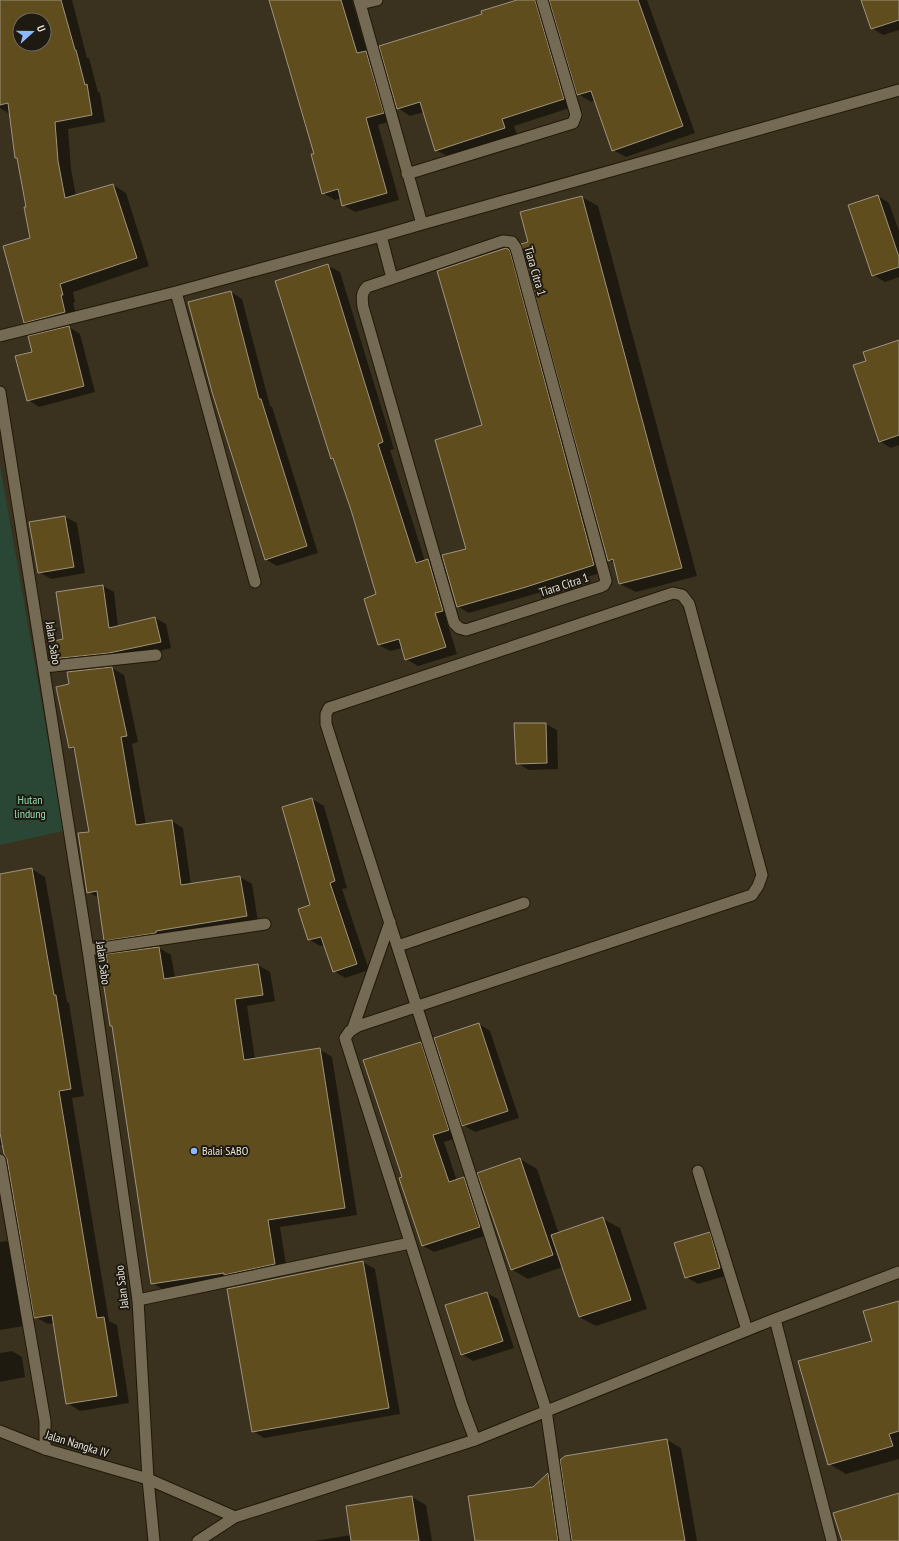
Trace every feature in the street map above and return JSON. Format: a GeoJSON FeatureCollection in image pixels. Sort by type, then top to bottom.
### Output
{"type":"FeatureCollection","features":[{"type":"Feature","properties":{"kind":"street"},"geometry":{"type":"LineString","coordinates":[[377,0],[360,2],[422,224]]}},
{"type":"Feature","properties":{"kind":"street"},"geometry":{"type":"LineString","coordinates":[[408,174],[573,123],[576,115],[542,0]]}},
{"type":"Feature","properties":{"kind":"street"},"geometry":{"type":"LineString","coordinates":[[0,336],[176,292],[381,236],[899,90]]}},
{"type":"Feature","properties":{"kind":"street"},"geometry":{"type":"LineString","coordinates":[[381,236],[392,278]]}},
{"type":"Feature","properties":{"kind":"street","name":"Tiara Citra 1"},"geometry":{"type":"LineString","coordinates":[[504,241],[512,242],[518,255],[606,580],[604,585],[466,630],[459,628],[454,623],[362,307],[362,295],[367,287],[392,278],[504,241]]}},
{"type":"Feature","properties":{"kind":"street"},"geometry":{"type":"LineString","coordinates":[[176,292],[255,582]]}},
{"type":"Feature","properties":{"kind":"street","name":"Jalan Sabo"},"geometry":{"type":"LineString","coordinates":[[0,392],[88,950],[138,1300],[148,1479],[154,1541]]}},
{"type":"Feature","properties":{"kind":"street"},"geometry":{"type":"LineString","coordinates":[[475,1440],[462,1405],[345,1038],[346,1034],[353,1028],[418,1007],[752,895],[758,886],[762,875],[689,604],[682,596],[673,594],[329,708],[326,714],[326,724],[418,1007],[546,1410],[565,1541]]}},
{"type":"Feature","properties":{"kind":"street"},"geometry":{"type":"LineString","coordinates":[[44,667],[156,656]]}},
{"type":"Feature","properties":{"kind":"street"},"geometry":{"type":"LineString","coordinates":[[398,946],[524,903]]}},
{"type":"Feature","properties":{"kind":"street"},"geometry":{"type":"LineString","coordinates":[[353,1028],[390,922]]}},
{"type":"Feature","properties":{"kind":"street"},"geometry":{"type":"LineString","coordinates":[[88,950],[264,924]]}},
{"type":"Feature","properties":{"kind":"street"},"geometry":{"type":"LineString","coordinates":[[0,1160],[45,1421],[45,1449]]}},
{"type":"Feature","properties":{"kind":"street"},"geometry":{"type":"LineString","coordinates":[[698,1171],[747,1330]]}},
{"type":"Feature","properties":{"kind":"street"},"geometry":{"type":"LineString","coordinates":[[138,1300],[410,1243]]}},
{"type":"Feature","properties":{"kind":"street"},"geometry":{"type":"LineString","coordinates":[[198,1541],[235,1517],[475,1440],[747,1330],[899,1272]]}},
{"type":"Feature","properties":{"kind":"street"},"geometry":{"type":"LineString","coordinates":[[775,1319],[832,1541]]}},
{"type":"Feature","properties":{"kind":"street","name":"Jalan Nangka IV"},"geometry":{"type":"LineString","coordinates":[[0,1431],[45,1449],[148,1479],[235,1517]]}},
{"type":"Feature","properties":{"kind":"green space","name":"Hutan lindung"},"geometry":{"type":"Polygon","coordinates":[[[0,465],[64,831],[0,845],[0,465]]]}},
{"type":"Feature","properties":{"kind":"building"},"geometry":{"type":"Polygon","coordinates":[[[0,0],[61,0],[85,85],[87,84],[92,115],[55,122],[58,161],[65,198],[113,184],[137,258],[60,284],[65,312],[24,323],[3,246],[30,238],[17,158],[15,158],[8,103],[0,105],[0,0]]]}},
{"type":"Feature","properties":{"kind":"building"},"geometry":{"type":"Polygon","coordinates":[[[269,0],[341,0],[357,53],[366,51],[384,113],[366,118],[387,193],[342,206],[338,189],[322,194],[311,154],[314,154],[269,0]]]}},
{"type":"Feature","properties":{"kind":"building"},"geometry":{"type":"Polygon","coordinates":[[[517,0],[535,0],[564,99],[502,119],[505,128],[435,151],[420,102],[397,109],[379,46],[482,14],[481,11],[517,0]]]}},
{"type":"Feature","properties":{"kind":"building"},"geometry":{"type":"Polygon","coordinates":[[[549,0],[638,0],[683,126],[612,151],[591,91],[577,95],[549,0]]]}},
{"type":"Feature","properties":{"kind":"building"},"geometry":{"type":"Polygon","coordinates":[[[861,0],[899,0],[899,20],[871,29],[861,0]]]}},
{"type":"Feature","properties":{"kind":"building"},"geometry":{"type":"Polygon","coordinates":[[[878,195],[899,257],[899,267],[872,276],[848,205],[878,195]]]}},
{"type":"Feature","properties":{"kind":"building"},"geometry":{"type":"Polygon","coordinates":[[[582,196],[682,568],[619,584],[613,559],[608,561],[521,244],[528,242],[520,212],[582,196]]]}},
{"type":"Feature","properties":{"kind":"building"},"geometry":{"type":"Polygon","coordinates":[[[506,248],[510,251],[594,565],[457,607],[442,555],[466,549],[435,440],[482,425],[437,271],[506,248]]]}},
{"type":"Feature","properties":{"kind":"building"},"geometry":{"type":"Polygon","coordinates":[[[328,264],[383,442],[378,444],[416,563],[428,559],[443,611],[435,613],[446,647],[405,660],[399,639],[378,645],[364,599],[376,594],[351,510],[333,458],[331,459],[275,281],[328,264]]]}},
{"type":"Feature","properties":{"kind":"building"},"geometry":{"type":"Polygon","coordinates":[[[231,291],[259,399],[261,399],[307,546],[265,560],[212,392],[188,302],[231,291]]]}},
{"type":"Feature","properties":{"kind":"building"},"geometry":{"type":"Polygon","coordinates":[[[69,326],[84,386],[27,401],[15,356],[32,352],[28,336],[69,326]]]}},
{"type":"Feature","properties":{"kind":"building"},"geometry":{"type":"Polygon","coordinates":[[[899,340],[899,435],[879,442],[853,365],[866,361],[863,352],[899,340]]]}},
{"type":"Feature","properties":{"kind":"building"},"geometry":{"type":"Polygon","coordinates":[[[65,516],[74,567],[38,573],[29,522],[65,516]]]}},
{"type":"Feature","properties":{"kind":"building"},"geometry":{"type":"Polygon","coordinates":[[[103,585],[109,628],[155,617],[161,642],[109,653],[52,659],[49,642],[63,639],[56,592],[103,585]]]}},
{"type":"Feature","properties":{"kind":"building"},"geometry":{"type":"Polygon","coordinates":[[[112,667],[127,736],[121,737],[136,825],[172,820],[181,885],[240,876],[247,916],[104,941],[97,891],[87,893],[78,833],[89,832],[74,747],[69,748],[56,687],[69,684],[67,672],[112,667]]]}},
{"type":"Feature","properties":{"kind":"building"},"geometry":{"type":"Polygon","coordinates":[[[514,723],[546,723],[547,763],[516,764],[514,723]]]}},
{"type":"Feature","properties":{"kind":"building"},"geometry":{"type":"Polygon","coordinates":[[[312,798],[335,881],[330,883],[357,964],[333,972],[321,937],[308,940],[298,909],[310,905],[282,807],[312,798]]]}},
{"type":"Feature","properties":{"kind":"building"},"geometry":{"type":"Polygon","coordinates":[[[32,868],[54,995],[56,995],[71,1089],[59,1091],[97,1318],[104,1317],[117,1396],[66,1404],[52,1315],[34,1318],[7,1159],[4,1154],[0,1133],[0,874],[32,868]]]}},
{"type":"Feature","properties":{"kind":"building"},"geometry":{"type":"Polygon","coordinates":[[[159,947],[164,979],[258,964],[263,995],[235,999],[244,1060],[320,1048],[345,1208],[268,1220],[275,1264],[224,1275],[224,1273],[151,1284],[112,1026],[110,1026],[102,974],[109,973],[106,954],[159,947]]]}},
{"type":"Feature","properties":{"kind":"building"},"geometry":{"type":"Polygon","coordinates":[[[479,1023],[508,1111],[462,1126],[434,1038],[479,1023]]]}},
{"type":"Feature","properties":{"kind":"building"},"geometry":{"type":"Polygon","coordinates":[[[421,1042],[449,1130],[433,1135],[449,1182],[464,1177],[480,1227],[422,1246],[399,1178],[402,1177],[363,1060],[421,1042]]]}},
{"type":"Feature","properties":{"kind":"building"},"geometry":{"type":"Polygon","coordinates":[[[520,1158],[553,1255],[511,1270],[477,1173],[520,1158]]]}},
{"type":"Feature","properties":{"kind":"building"},"geometry":{"type":"Polygon","coordinates":[[[603,1217],[631,1300],[579,1317],[551,1235],[603,1217]]]}},
{"type":"Feature","properties":{"kind":"building"},"geometry":{"type":"Polygon","coordinates":[[[710,1232],[720,1268],[685,1278],[674,1243],[710,1232]]]}},
{"type":"Feature","properties":{"kind":"building"},"geometry":{"type":"Polygon","coordinates":[[[363,1261],[389,1408],[252,1432],[227,1289],[363,1261]]]}},
{"type":"Feature","properties":{"kind":"building"},"geometry":{"type":"Polygon","coordinates":[[[487,1292],[503,1341],[461,1355],[445,1305],[487,1292]]]}},
{"type":"Feature","properties":{"kind":"building"},"geometry":{"type":"Polygon","coordinates":[[[899,1301],[899,1431],[889,1434],[893,1446],[828,1465],[798,1361],[872,1341],[863,1311],[899,1301]]]}},
{"type":"Feature","properties":{"kind":"building"},"geometry":{"type":"Polygon","coordinates":[[[667,1439],[685,1541],[572,1541],[560,1460],[565,1456],[667,1439]]]}},
{"type":"Feature","properties":{"kind":"building"},"geometry":{"type":"Polygon","coordinates":[[[548,1473],[558,1541],[475,1541],[468,1496],[533,1487],[548,1473]]]}},
{"type":"Feature","properties":{"kind":"building"},"geometry":{"type":"Polygon","coordinates":[[[899,1493],[899,1541],[842,1541],[833,1513],[899,1493]]]}},
{"type":"Feature","properties":{"kind":"building"},"geometry":{"type":"Polygon","coordinates":[[[412,1496],[419,1541],[351,1541],[346,1506],[412,1496]]]}},
{"type":"Feature","properties":{"kind":"place","name":"Balai SABO"},"geometry":{"type":"Point","coordinates":[194,1151]}}]}
